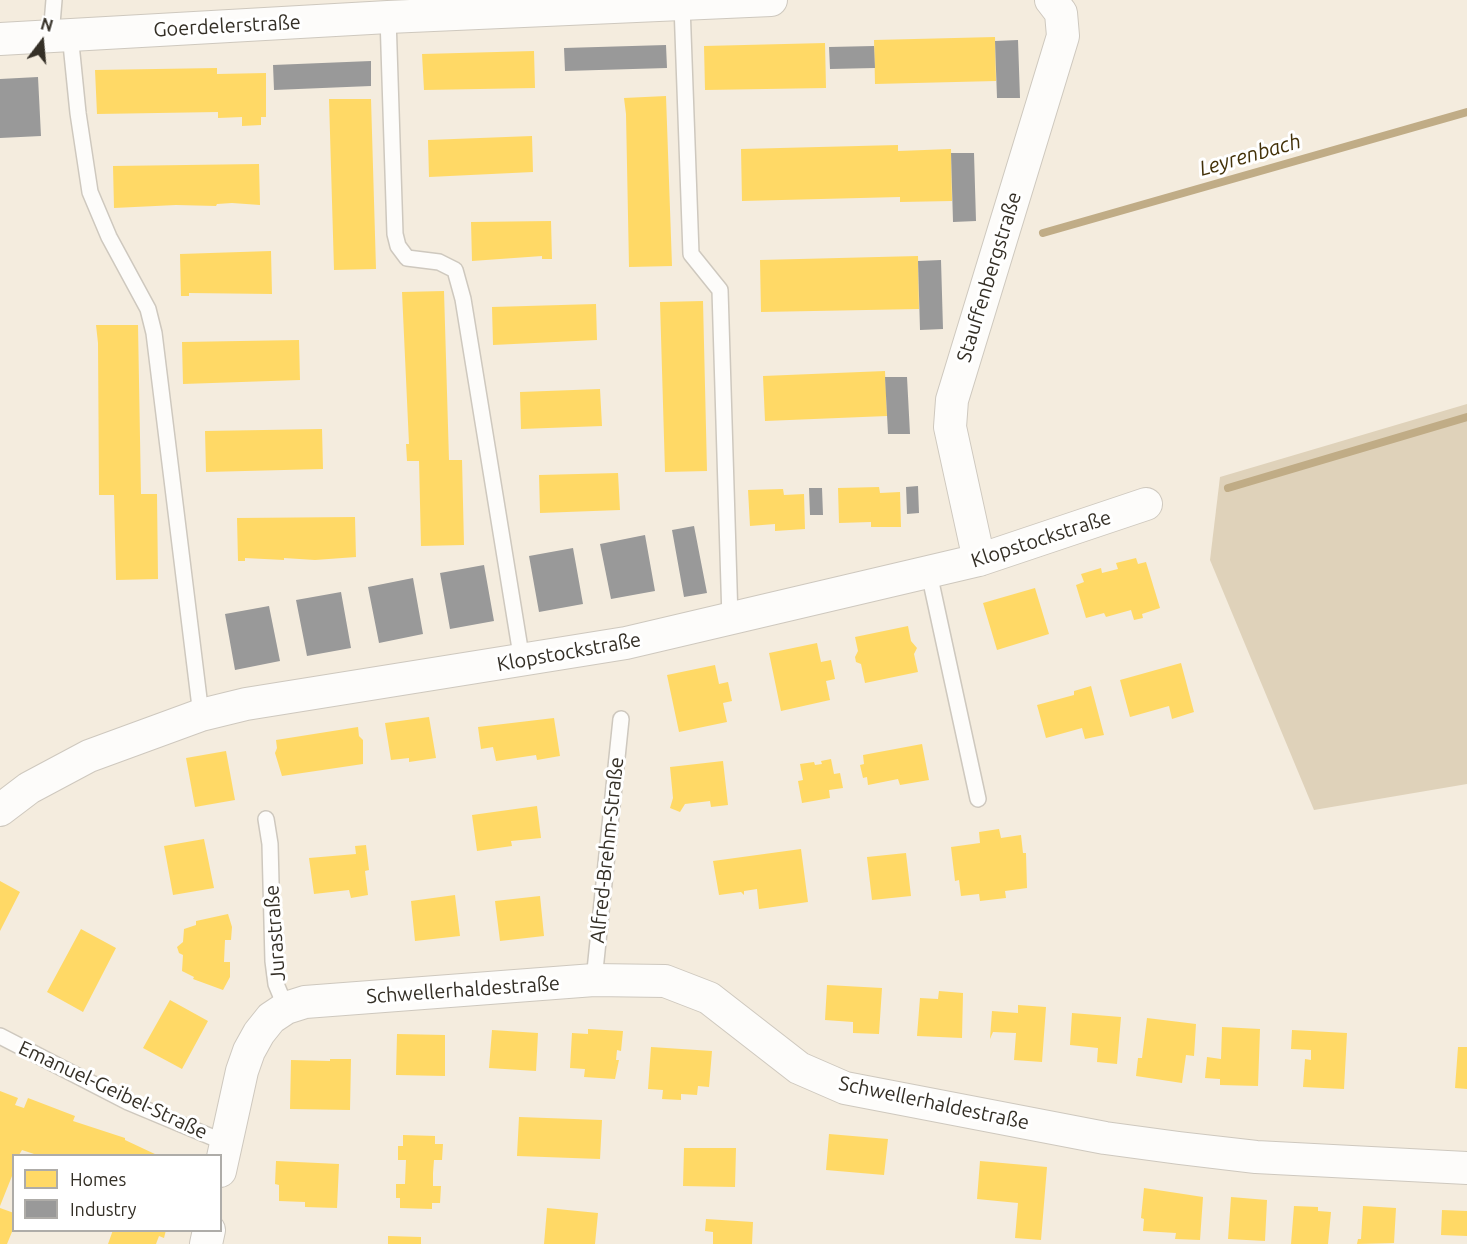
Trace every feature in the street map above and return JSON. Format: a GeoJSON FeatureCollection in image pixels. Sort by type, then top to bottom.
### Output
{"type":"FeatureCollection","features":[{"type":"Feature","properties":{"kind":"street","name":"Goerdelerstraße"},"geometry":{"type":"LineString","coordinates":[[0,39],[399,11],[682,5],[771,0]]}},
{"type":"Feature","properties":{"kind":"street","name":"Stauffenbergstraße"},"geometry":{"type":"LineString","coordinates":[[979,560],[950,428],[952,400],[1063,36],[1061,4]]}},
{"type":"Feature","properties":{"kind":"street","name":"Klopstockstraße"},"geometry":{"type":"LineString","coordinates":[[0,810],[30,788],[89,756],[201,715],[246,704],[626,643],[979,560],[1146,504]]}},
{"type":"Feature","properties":{"kind":"street","name":"Schwellerhaldestraße"},"geometry":{"type":"LineString","coordinates":[[286,1008],[305,1002],[594,980],[665,981],[709,998],[799,1068],[845,1088],[1105,1138],[1256,1157],[1467,1168]]}},
{"type":"Feature","properties":{"kind":"street","name":"Jurastraße"},"geometry":{"type":"LineString","coordinates":[[223,1157],[242,1071],[249,1052],[259,1033],[271,1018],[286,1008]]}},
{"type":"Feature","properties":{"kind":"lane"},"geometry":{"type":"LineString","coordinates":[[54,0],[78,113],[90,192],[109,237],[148,309],[154,333],[201,715]]}},
{"type":"Feature","properties":{"kind":"lane"},"geometry":{"type":"LineString","coordinates":[[682,5],[691,254],[720,290],[730,619]]}},
{"type":"Feature","properties":{"kind":"lane"},"geometry":{"type":"LineString","coordinates":[[399,11],[394,234],[398,246],[407,258],[439,262],[455,270],[463,299],[522,661]]}},
{"type":"Feature","properties":{"kind":"lane"},"geometry":{"type":"LineString","coordinates":[[929,573],[978,800]]}},
{"type":"Feature","properties":{"kind":"lane","name":"Alfred-Brehm-Straße"},"geometry":{"type":"LineString","coordinates":[[594,980],[621,719]]}},
{"type":"Feature","properties":{"kind":"lane","name":"Jurastraße"},"geometry":{"type":"LineString","coordinates":[[266,819],[270,844],[273,961],[276,984],[286,1008]]}},
{"type":"Feature","properties":{"kind":"lane","name":"Emanuel-Geibel-Straße"},"geometry":{"type":"LineString","coordinates":[[0,1035],[128,1102],[218,1154]]}},
{"type":"Feature","properties":{"kind":"shaded area"},"geometry":{"type":"Polygon","coordinates":[[[1467,404],[1467,784],[1314,810],[1210,560],[1220,477],[1467,404]]]}},
{"type":"Feature","properties":{"kind":"building: Homes"},"geometry":{"type":"Polygon","coordinates":[[[995,37],[996,81],[875,84],[874,40],[995,37]]]}},
{"type":"Feature","properties":{"kind":"building: Homes"},"geometry":{"type":"Polygon","coordinates":[[[825,43],[826,88],[705,90],[704,46],[825,43]]]}},
{"type":"Feature","properties":{"kind":"building: Homes"},"geometry":{"type":"Polygon","coordinates":[[[534,51],[535,88],[424,90],[422,54],[534,51]]]}},
{"type":"Feature","properties":{"kind":"building: Homes"},"geometry":{"type":"Polygon","coordinates":[[[217,68],[217,74],[266,73],[266,117],[261,117],[261,125],[242,126],[242,117],[218,118],[218,112],[97,114],[95,70],[217,68]]]}},
{"type":"Feature","properties":{"kind":"building: Homes"},"geometry":{"type":"Polygon","coordinates":[[[666,96],[672,266],[629,267],[624,98],[666,96]]]}},
{"type":"Feature","properties":{"kind":"building: Homes"},"geometry":{"type":"Polygon","coordinates":[[[329,99],[371,99],[376,269],[334,270],[329,99]]]}},
{"type":"Feature","properties":{"kind":"building: Homes"},"geometry":{"type":"Polygon","coordinates":[[[532,136],[533,172],[429,177],[428,140],[532,136]]]}},
{"type":"Feature","properties":{"kind":"building: Homes"},"geometry":{"type":"Polygon","coordinates":[[[898,145],[898,151],[951,149],[952,201],[900,202],[900,197],[742,201],[741,149],[898,145]]]}},
{"type":"Feature","properties":{"kind":"building: Homes"},"geometry":{"type":"Polygon","coordinates":[[[259,164],[260,205],[232,203],[216,206],[114,208],[113,166],[259,164]]]}},
{"type":"Feature","properties":{"kind":"building: Homes"},"geometry":{"type":"Polygon","coordinates":[[[551,221],[552,259],[542,259],[542,256],[472,261],[471,222],[551,221]]]}},
{"type":"Feature","properties":{"kind":"building: Homes"},"geometry":{"type":"Polygon","coordinates":[[[271,251],[272,294],[189,293],[189,296],[181,296],[180,254],[271,251]]]}},
{"type":"Feature","properties":{"kind":"building: Homes"},"geometry":{"type":"Polygon","coordinates":[[[918,256],[919,309],[761,312],[760,260],[918,256]]]}},
{"type":"Feature","properties":{"kind":"building: Homes"},"geometry":{"type":"Polygon","coordinates":[[[444,291],[449,460],[462,460],[464,545],[421,546],[419,461],[407,461],[406,444],[409,444],[402,292],[444,291]]]}},
{"type":"Feature","properties":{"kind":"building: Homes"},"geometry":{"type":"Polygon","coordinates":[[[703,301],[707,471],[665,472],[660,302],[703,301]]]}},
{"type":"Feature","properties":{"kind":"building: Homes"},"geometry":{"type":"Polygon","coordinates":[[[596,304],[597,340],[493,345],[492,307],[596,304]]]}},
{"type":"Feature","properties":{"kind":"building: Homes"},"geometry":{"type":"Polygon","coordinates":[[[96,325],[138,325],[141,494],[157,494],[158,579],[116,580],[114,495],[99,495],[96,325]]]}},
{"type":"Feature","properties":{"kind":"building: Homes"},"geometry":{"type":"Polygon","coordinates":[[[299,340],[300,380],[183,384],[182,342],[299,340]]]}},
{"type":"Feature","properties":{"kind":"building: Homes"},"geometry":{"type":"Polygon","coordinates":[[[885,371],[887,416],[765,421],[763,376],[885,371]]]}},
{"type":"Feature","properties":{"kind":"building: Homes"},"geometry":{"type":"Polygon","coordinates":[[[600,389],[602,426],[521,429],[520,392],[600,389]]]}},
{"type":"Feature","properties":{"kind":"building: Homes"},"geometry":{"type":"Polygon","coordinates":[[[322,429],[323,469],[206,472],[205,431],[322,429]]]}},
{"type":"Feature","properties":{"kind":"building: Homes"},"geometry":{"type":"Polygon","coordinates":[[[618,473],[620,510],[540,513],[539,475],[618,473]]]}},
{"type":"Feature","properties":{"kind":"building: Homes"},"geometry":{"type":"Polygon","coordinates":[[[879,487],[880,493],[900,492],[901,527],[871,527],[871,522],[839,523],[838,488],[879,487]]]}},
{"type":"Feature","properties":{"kind":"building: Homes"},"geometry":{"type":"Polygon","coordinates":[[[783,489],[784,495],[804,494],[805,529],[775,531],[775,524],[750,526],[748,490],[783,489]]]}},
{"type":"Feature","properties":{"kind":"building: Homes"},"geometry":{"type":"Polygon","coordinates":[[[355,517],[356,557],[315,560],[245,558],[245,561],[238,561],[237,518],[355,517]]]}},
{"type":"Feature","properties":{"kind":"building: Homes"},"geometry":{"type":"Polygon","coordinates":[[[1136,558],[1138,564],[1146,562],[1160,608],[1142,614],[1143,618],[1134,620],[1131,610],[1106,617],[1104,613],[1086,618],[1076,585],[1084,582],[1081,574],[1101,568],[1102,573],[1118,569],[1116,563],[1136,558]]]}},
{"type":"Feature","properties":{"kind":"building: Homes"},"geometry":{"type":"Polygon","coordinates":[[[1035,588],[1049,634],[997,650],[983,603],[1035,588]]]}},
{"type":"Feature","properties":{"kind":"building: Homes"},"geometry":{"type":"Polygon","coordinates":[[[908,626],[911,641],[917,648],[914,654],[918,672],[865,683],[861,664],[856,662],[855,657],[858,651],[855,637],[908,626]]]}},
{"type":"Feature","properties":{"kind":"building: Homes"},"geometry":{"type":"Polygon","coordinates":[[[817,643],[821,662],[831,660],[835,679],[826,681],[830,700],[781,711],[769,653],[817,643]]]}},
{"type":"Feature","properties":{"kind":"building: Homes"},"geometry":{"type":"Polygon","coordinates":[[[1181,663],[1194,712],[1172,719],[1169,706],[1130,717],[1120,680],[1181,663]]]}},
{"type":"Feature","properties":{"kind":"building: Homes"},"geometry":{"type":"Polygon","coordinates":[[[715,665],[719,684],[728,682],[732,701],[723,703],[727,722],[679,732],[667,675],[715,665]]]}},
{"type":"Feature","properties":{"kind":"building: Homes"},"geometry":{"type":"Polygon","coordinates":[[[1091,686],[1104,735],[1085,739],[1082,728],[1046,738],[1037,705],[1074,695],[1074,691],[1091,686]]]}},
{"type":"Feature","properties":{"kind":"building: Homes"},"geometry":{"type":"Polygon","coordinates":[[[429,717],[436,758],[409,762],[409,758],[391,760],[385,723],[429,717]]]}},
{"type":"Feature","properties":{"kind":"building: Homes"},"geometry":{"type":"Polygon","coordinates":[[[554,718],[560,756],[537,760],[536,755],[496,761],[493,747],[481,749],[478,727],[554,718]]]}},
{"type":"Feature","properties":{"kind":"building: Homes"},"geometry":{"type":"Polygon","coordinates":[[[358,727],[359,736],[363,740],[363,764],[282,776],[275,753],[276,740],[358,727]]]}},
{"type":"Feature","properties":{"kind":"building: Homes"},"geometry":{"type":"Polygon","coordinates":[[[922,744],[929,780],[900,785],[898,779],[868,785],[867,777],[863,778],[860,765],[864,764],[863,755],[922,744]]]}},
{"type":"Feature","properties":{"kind":"building: Homes"},"geometry":{"type":"Polygon","coordinates":[[[226,751],[235,800],[195,807],[186,758],[226,751]]]}},
{"type":"Feature","properties":{"kind":"building: Homes"},"geometry":{"type":"Polygon","coordinates":[[[831,759],[834,774],[840,773],[843,788],[829,790],[830,798],[802,803],[798,781],[803,780],[800,764],[814,762],[815,765],[822,764],[821,761],[831,759]]]}},
{"type":"Feature","properties":{"kind":"building: Homes"},"geometry":{"type":"Polygon","coordinates":[[[723,761],[728,805],[711,807],[710,801],[685,804],[680,812],[670,808],[673,798],[670,767],[723,761]]]}},
{"type":"Feature","properties":{"kind":"building: Homes"},"geometry":{"type":"Polygon","coordinates":[[[537,806],[541,838],[511,841],[512,846],[477,851],[472,815],[537,806]]]}},
{"type":"Feature","properties":{"kind":"building: Homes"},"geometry":{"type":"Polygon","coordinates":[[[999,829],[1001,838],[1021,835],[1023,853],[1026,853],[1027,888],[1005,891],[1006,898],[980,901],[979,894],[961,896],[959,880],[955,881],[951,847],[980,843],[979,832],[999,829]]]}},
{"type":"Feature","properties":{"kind":"building: Homes"},"geometry":{"type":"Polygon","coordinates":[[[204,839],[214,888],[173,895],[164,846],[204,839]]]}},
{"type":"Feature","properties":{"kind":"building: Homes"},"geometry":{"type":"Polygon","coordinates":[[[366,845],[369,870],[365,871],[368,895],[351,898],[349,890],[314,894],[309,858],[356,854],[355,846],[366,845]]]}},
{"type":"Feature","properties":{"kind":"building: Homes"},"geometry":{"type":"Polygon","coordinates":[[[801,849],[808,902],[759,909],[757,889],[744,891],[744,895],[741,892],[719,895],[713,861],[801,849]]]}},
{"type":"Feature","properties":{"kind":"building: Homes"},"geometry":{"type":"Polygon","coordinates":[[[906,853],[911,896],[872,900],[867,857],[906,853]]]}},
{"type":"Feature","properties":{"kind":"building: Homes"},"geometry":{"type":"Polygon","coordinates":[[[0,881],[20,892],[0,931],[0,881]]]}},
{"type":"Feature","properties":{"kind":"building: Homes"},"geometry":{"type":"Polygon","coordinates":[[[455,895],[460,936],[415,941],[411,901],[455,895]]]}},
{"type":"Feature","properties":{"kind":"building: Homes"},"geometry":{"type":"Polygon","coordinates":[[[540,896],[544,936],[500,941],[495,901],[540,896]]]}},
{"type":"Feature","properties":{"kind":"building: Homes"},"geometry":{"type":"Polygon","coordinates":[[[228,914],[232,927],[231,940],[225,940],[224,962],[230,962],[230,977],[223,990],[193,979],[194,977],[182,971],[183,955],[179,953],[177,947],[183,942],[184,929],[196,925],[196,921],[228,914]]]}},
{"type":"Feature","properties":{"kind":"building: Homes"},"geometry":{"type":"Polygon","coordinates":[[[81,929],[116,948],[83,1012],[47,992],[81,929]]]}},
{"type":"Feature","properties":{"kind":"building: Homes"},"geometry":{"type":"Polygon","coordinates":[[[827,985],[882,988],[879,1034],[853,1033],[853,1022],[825,1020],[827,985]]]}},
{"type":"Feature","properties":{"kind":"building: Homes"},"geometry":{"type":"Polygon","coordinates":[[[939,991],[963,993],[962,1038],[917,1036],[920,998],[938,999],[939,991]]]}},
{"type":"Feature","properties":{"kind":"building: Homes"},"geometry":{"type":"Polygon","coordinates":[[[170,1000],[208,1021],[182,1069],[143,1048],[170,1000]]]}},
{"type":"Feature","properties":{"kind":"building: Homes"},"geometry":{"type":"Polygon","coordinates":[[[1018,1005],[1046,1007],[1042,1062],[1014,1060],[1016,1033],[993,1032],[990,1039],[992,1011],[1018,1013],[1018,1005]]]}},
{"type":"Feature","properties":{"kind":"building: Homes"},"geometry":{"type":"Polygon","coordinates":[[[1072,1013],[1121,1017],[1117,1064],[1097,1062],[1098,1048],[1070,1045],[1072,1013]]]}},
{"type":"Feature","properties":{"kind":"building: Homes"},"geometry":{"type":"Polygon","coordinates":[[[1147,1018],[1196,1024],[1194,1056],[1186,1055],[1182,1083],[1136,1076],[1138,1058],[1142,1058],[1147,1018]]]}},
{"type":"Feature","properties":{"kind":"building: Homes"},"geometry":{"type":"Polygon","coordinates":[[[1222,1027],[1260,1029],[1258,1086],[1220,1085],[1220,1079],[1205,1078],[1207,1057],[1221,1059],[1222,1027]]]}},
{"type":"Feature","properties":{"kind":"building: Homes"},"geometry":{"type":"Polygon","coordinates":[[[588,1029],[623,1031],[621,1051],[617,1050],[616,1060],[619,1060],[615,1079],[584,1077],[585,1069],[570,1068],[572,1033],[588,1034],[588,1029]]]}},
{"type":"Feature","properties":{"kind":"building: Homes"},"geometry":{"type":"Polygon","coordinates":[[[492,1030],[538,1033],[536,1071],[489,1068],[492,1030]]]}},
{"type":"Feature","properties":{"kind":"building: Homes"},"geometry":{"type":"Polygon","coordinates":[[[1292,1030],[1347,1033],[1344,1089],[1303,1087],[1305,1059],[1311,1060],[1311,1050],[1291,1049],[1292,1030]]]}},
{"type":"Feature","properties":{"kind":"building: Homes"},"geometry":{"type":"Polygon","coordinates":[[[397,1034],[445,1035],[445,1076],[396,1075],[397,1034]]]}},
{"type":"Feature","properties":{"kind":"building: Homes"},"geometry":{"type":"Polygon","coordinates":[[[651,1047],[712,1051],[709,1087],[698,1086],[697,1095],[681,1094],[681,1100],[662,1099],[663,1090],[648,1089],[651,1047]]]}},
{"type":"Feature","properties":{"kind":"building: Homes"},"geometry":{"type":"Polygon","coordinates":[[[1458,1047],[1467,1047],[1467,1089],[1455,1088],[1458,1047]]]}},
{"type":"Feature","properties":{"kind":"building: Homes"},"geometry":{"type":"Polygon","coordinates":[[[330,1059],[351,1059],[350,1110],[290,1109],[291,1060],[330,1061],[330,1059]]]}},
{"type":"Feature","properties":{"kind":"building: Homes"},"geometry":{"type":"Polygon","coordinates":[[[0,1091],[18,1098],[15,1105],[24,1108],[28,1098],[75,1116],[73,1121],[125,1138],[155,1154],[34,1154],[22,1150],[20,1154],[12,1154],[12,1176],[0,1206],[0,1091]]]}},
{"type":"Feature","properties":{"kind":"building: Homes"},"geometry":{"type":"Polygon","coordinates":[[[519,1117],[602,1120],[600,1159],[517,1156],[519,1117]]]}},
{"type":"Feature","properties":{"kind":"building: Homes"},"geometry":{"type":"Polygon","coordinates":[[[829,1134],[888,1139],[884,1175],[826,1170],[829,1134]]]}},
{"type":"Feature","properties":{"kind":"building: Homes"},"geometry":{"type":"Polygon","coordinates":[[[403,1135],[435,1136],[435,1144],[443,1144],[442,1160],[434,1160],[433,1173],[433,1186],[441,1186],[440,1203],[432,1203],[432,1209],[400,1208],[400,1198],[396,1198],[396,1184],[405,1184],[406,1160],[398,1160],[398,1146],[403,1146],[403,1135]]]}},
{"type":"Feature","properties":{"kind":"building: Homes"},"geometry":{"type":"Polygon","coordinates":[[[684,1148],[736,1148],[735,1187],[683,1186],[684,1148]]]}},
{"type":"Feature","properties":{"kind":"building: Homes"},"geometry":{"type":"Polygon","coordinates":[[[276,1161],[339,1164],[337,1208],[305,1207],[305,1202],[279,1201],[279,1185],[275,1184],[276,1161]]]}},
{"type":"Feature","properties":{"kind":"building: Homes"},"geometry":{"type":"Polygon","coordinates":[[[980,1161],[1047,1167],[1041,1240],[1015,1238],[1018,1203],[977,1199],[980,1161]]]}},
{"type":"Feature","properties":{"kind":"building: Homes"},"geometry":{"type":"Polygon","coordinates":[[[1144,1188],[1203,1197],[1200,1240],[1175,1239],[1176,1233],[1143,1231],[1144,1219],[1141,1218],[1144,1188]]]}},
{"type":"Feature","properties":{"kind":"building: Homes"},"geometry":{"type":"Polygon","coordinates":[[[1231,1197],[1267,1200],[1265,1241],[1228,1239],[1231,1197]]]}},
{"type":"Feature","properties":{"kind":"building: Homes"},"geometry":{"type":"Polygon","coordinates":[[[1294,1206],[1318,1207],[1318,1211],[1331,1212],[1328,1244],[1291,1244],[1294,1206]]]}},
{"type":"Feature","properties":{"kind":"building: Homes"},"geometry":{"type":"Polygon","coordinates":[[[1363,1206],[1396,1208],[1394,1243],[1357,1244],[1358,1239],[1361,1239],[1363,1206]]]}},
{"type":"Feature","properties":{"kind":"building: Homes"},"geometry":{"type":"Polygon","coordinates":[[[0,1208],[12,1212],[12,1232],[7,1244],[0,1244],[0,1208]]]}},
{"type":"Feature","properties":{"kind":"building: Homes"},"geometry":{"type":"Polygon","coordinates":[[[547,1208],[598,1213],[595,1244],[544,1244],[547,1208]]]}},
{"type":"Feature","properties":{"kind":"building: Homes"},"geometry":{"type":"Polygon","coordinates":[[[1442,1210],[1467,1211],[1467,1236],[1441,1235],[1442,1210]]]}},
{"type":"Feature","properties":{"kind":"building: Homes"},"geometry":{"type":"Polygon","coordinates":[[[706,1219],[753,1222],[752,1244],[713,1244],[713,1232],[705,1231],[706,1219]]]}},
{"type":"Feature","properties":{"kind":"building: Homes"},"geometry":{"type":"Polygon","coordinates":[[[112,1232],[166,1232],[164,1238],[159,1236],[156,1244],[108,1244],[112,1232]]]}},
{"type":"Feature","properties":{"kind":"building: Homes"},"geometry":{"type":"Polygon","coordinates":[[[388,1236],[421,1237],[421,1244],[388,1244],[388,1236]]]}},
{"type":"Feature","properties":{"kind":"building: Industry"},"geometry":{"type":"Polygon","coordinates":[[[1018,40],[1020,98],[997,98],[995,41],[1018,40]]]}},
{"type":"Feature","properties":{"kind":"building: Industry"},"geometry":{"type":"Polygon","coordinates":[[[666,45],[667,68],[565,71],[564,48],[666,45]]]}},
{"type":"Feature","properties":{"kind":"building: Industry"},"geometry":{"type":"Polygon","coordinates":[[[874,46],[875,68],[830,69],[829,47],[874,46]]]}},
{"type":"Feature","properties":{"kind":"building: Industry"},"geometry":{"type":"Polygon","coordinates":[[[371,61],[371,86],[274,90],[273,65],[371,61]]]}},
{"type":"Feature","properties":{"kind":"building: Industry"},"geometry":{"type":"Polygon","coordinates":[[[38,77],[41,136],[0,138],[0,79],[38,77]]]}},
{"type":"Feature","properties":{"kind":"building: Industry"},"geometry":{"type":"Polygon","coordinates":[[[951,153],[974,153],[976,221],[953,222],[951,153]]]}},
{"type":"Feature","properties":{"kind":"building: Industry"},"geometry":{"type":"Polygon","coordinates":[[[941,260],[943,329],[920,330],[918,261],[941,260]]]}},
{"type":"Feature","properties":{"kind":"building: Industry"},"geometry":{"type":"Polygon","coordinates":[[[885,377],[907,377],[910,434],[888,434],[885,377]]]}},
{"type":"Feature","properties":{"kind":"building: Industry"},"geometry":{"type":"Polygon","coordinates":[[[918,486],[919,513],[907,514],[906,487],[918,486]]]}},
{"type":"Feature","properties":{"kind":"building: Industry"},"geometry":{"type":"Polygon","coordinates":[[[809,488],[822,488],[823,515],[810,515],[809,488]]]}},
{"type":"Feature","properties":{"kind":"building: Industry"},"geometry":{"type":"Polygon","coordinates":[[[694,526],[707,593],[684,597],[672,530],[694,526]]]}},
{"type":"Feature","properties":{"kind":"building: Industry"},"geometry":{"type":"Polygon","coordinates":[[[645,535],[655,591],[611,599],[600,544],[645,535]]]}},
{"type":"Feature","properties":{"kind":"building: Industry"},"geometry":{"type":"Polygon","coordinates":[[[573,548],[583,604],[539,612],[529,556],[573,548]]]}},
{"type":"Feature","properties":{"kind":"building: Industry"},"geometry":{"type":"Polygon","coordinates":[[[484,565],[494,621],[450,629],[440,573],[484,565]]]}},
{"type":"Feature","properties":{"kind":"building: Industry"},"geometry":{"type":"Polygon","coordinates":[[[413,578],[423,634],[379,643],[368,587],[413,578]]]}},
{"type":"Feature","properties":{"kind":"building: Industry"},"geometry":{"type":"Polygon","coordinates":[[[341,592],[351,648],[307,656],[296,600],[341,592]]]}},
{"type":"Feature","properties":{"kind":"building: Industry"},"geometry":{"type":"Polygon","coordinates":[[[269,606],[280,661],[235,670],[225,614],[269,606]]]}},
{"type":"Feature","properties":{"kind":"waterway","name":"Leyrenbach"},"geometry":{"type":"LineString","coordinates":[[1043,233],[1467,112]]}},
{"type":"Feature","properties":{"kind":"waterway","name":"Leyrenbach"},"geometry":{"type":"LineString","coordinates":[[1228,488],[1467,417]]}}]}
